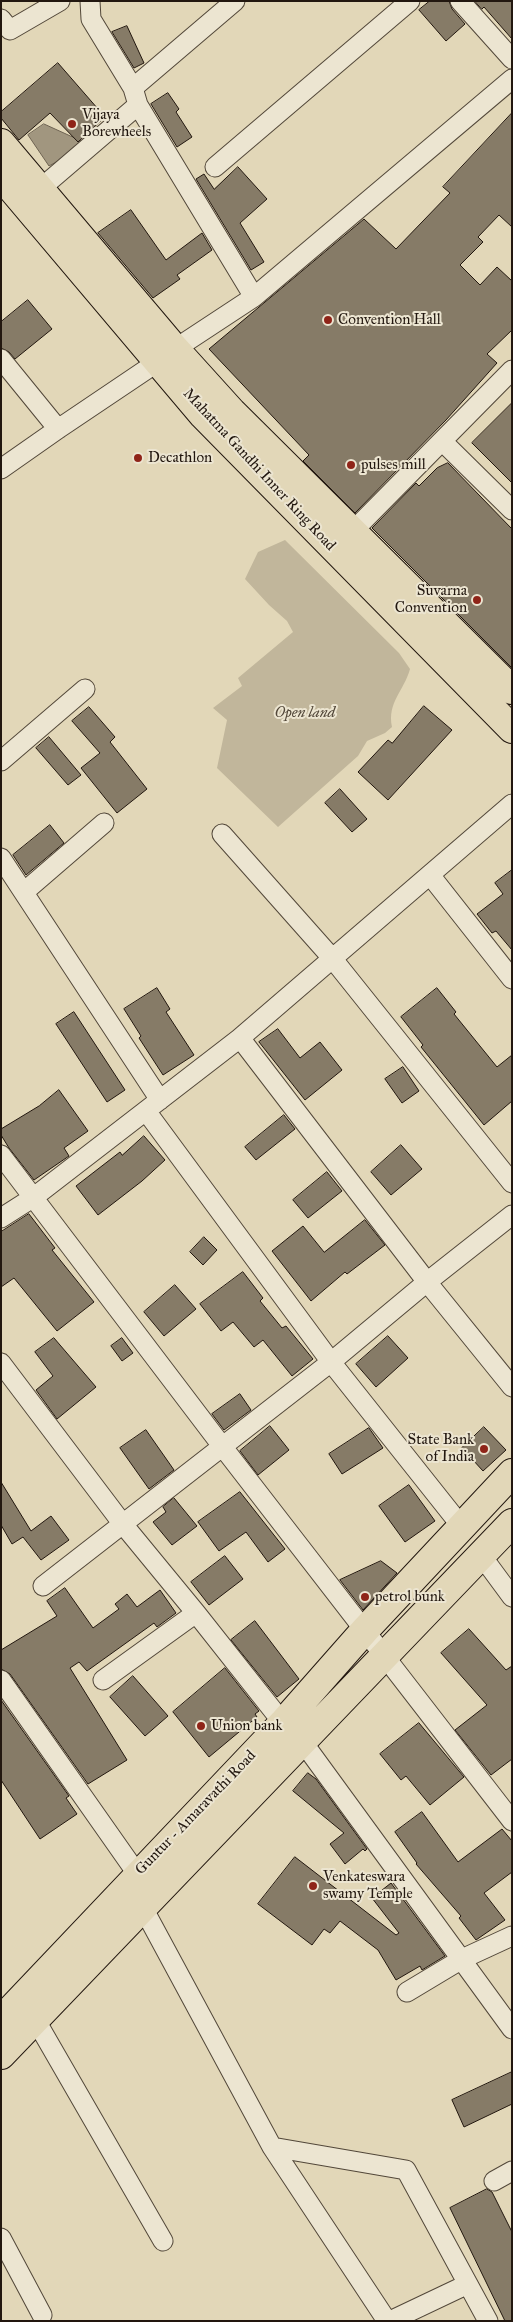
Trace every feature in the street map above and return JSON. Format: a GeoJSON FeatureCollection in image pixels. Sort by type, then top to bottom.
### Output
{"type":"FeatureCollection","features":[{"type":"Feature","properties":{"kind":"main road","name":"Mahatma Gandhi Inner Ring Road"},"geometry":{"type":"LineString","coordinates":[[1,142],[14,189],[167,355],[232,412],[512,690]]}},
{"type":"Feature","properties":{"kind":"main road","name":"Mahatma Gandhi Inner Ring Road"},"geometry":{"type":"LineString","coordinates":[[167,355],[203,415],[512,729]]}},
{"type":"Feature","properties":{"kind":"main road","name":"Guntur - Amaravathi Road"},"geometry":{"type":"LineString","coordinates":[[1,2055],[142,1906],[293,1732],[365,1630],[512,1473]]}},
{"type":"Feature","properties":{"kind":"main road","name":"Guntur - Amaravathi Road"},"geometry":{"type":"LineString","coordinates":[[1,2020],[138,1875],[293,1732],[384,1656],[512,1523]]}},
{"type":"Feature","properties":{"kind":"street"},"geometry":{"type":"LineString","coordinates":[[1,19],[10,30],[60,1]]}},
{"type":"Feature","properties":{"kind":"street"},"geometry":{"type":"LineString","coordinates":[[90,1],[90,19],[254,297]]}},
{"type":"Feature","properties":{"kind":"street"},"geometry":{"type":"LineString","coordinates":[[14,189],[136,97],[235,1]]}},
{"type":"Feature","properties":{"kind":"street"},"geometry":{"type":"LineString","coordinates":[[215,166],[410,1]]}},
{"type":"Feature","properties":{"kind":"street"},"geometry":{"type":"LineString","coordinates":[[460,1],[512,59]]}},
{"type":"Feature","properties":{"kind":"street"},"geometry":{"type":"LineString","coordinates":[[1,469],[254,297],[512,79]]}},
{"type":"Feature","properties":{"kind":"street"},"geometry":{"type":"LineString","coordinates":[[1,359],[58,429]]}},
{"type":"Feature","properties":{"kind":"street"},"geometry":{"type":"LineString","coordinates":[[352,532],[512,370]]}},
{"type":"Feature","properties":{"kind":"street"},"geometry":{"type":"LineString","coordinates":[[442,441],[512,510]]}},
{"type":"Feature","properties":{"kind":"street"},"geometry":{"type":"LineString","coordinates":[[1,760],[85,689]]}},
{"type":"Feature","properties":{"kind":"street"},"geometry":{"type":"LineString","coordinates":[[1,1218],[34,1197],[240,1038],[512,804]]}},
{"type":"Feature","properties":{"kind":"street"},"geometry":{"type":"LineString","coordinates":[[24,892],[104,823]]}},
{"type":"Feature","properties":{"kind":"street"},"geometry":{"type":"LineString","coordinates":[[222,834],[332,958],[512,1183]]}},
{"type":"Feature","properties":{"kind":"street"},"geometry":{"type":"LineString","coordinates":[[1,858],[24,892],[153,1105],[331,1362],[462,1527]]}},
{"type":"Feature","properties":{"kind":"street"},"geometry":{"type":"LineString","coordinates":[[430,875],[512,980]]}},
{"type":"Feature","properties":{"kind":"street"},"geometry":{"type":"LineString","coordinates":[[240,1038],[427,1282],[512,1387]]}},
{"type":"Feature","properties":{"kind":"street"},"geometry":{"type":"LineString","coordinates":[[1,1155],[222,1446],[512,1821]]}},
{"type":"Feature","properties":{"kind":"street"},"geometry":{"type":"LineString","coordinates":[[43,1586],[331,1362],[427,1282],[512,1215]]}},
{"type":"Feature","properties":{"kind":"street"},"geometry":{"type":"LineString","coordinates":[[1,1363],[122,1523],[293,1732],[512,2029]]}},
{"type":"Feature","properties":{"kind":"street"},"geometry":{"type":"LineString","coordinates":[[481,1555],[512,1596]]}},
{"type":"Feature","properties":{"kind":"street"},"geometry":{"type":"LineString","coordinates":[[103,1680],[196,1613]]}},
{"type":"Feature","properties":{"kind":"street"},"geometry":{"type":"LineString","coordinates":[[1,1680],[138,1875]]}},
{"type":"Feature","properties":{"kind":"street"},"geometry":{"type":"LineString","coordinates":[[142,1906],[272,2147],[389,2321],[468,2284]]}},
{"type":"Feature","properties":{"kind":"street"},"geometry":{"type":"LineString","coordinates":[[407,1992],[462,1959],[512,1936]]}},
{"type":"Feature","properties":{"kind":"street"},"geometry":{"type":"LineString","coordinates":[[35,2019],[162,2241]]}},
{"type":"Feature","properties":{"kind":"street"},"geometry":{"type":"LineString","coordinates":[[272,2147],[406,2170],[488,2321]]}},
{"type":"Feature","properties":{"kind":"street"},"geometry":{"type":"LineString","coordinates":[[494,2181],[512,2171]]}},
{"type":"Feature","properties":{"kind":"street"},"geometry":{"type":"LineString","coordinates":[[1,2238],[42,2314]]}},
{"type":"Feature","properties":{"kind":"green space","name":"Open land"},"geometry":{"type":"Polygon","coordinates":[[[285,540],[399,653],[410,669],[394,703],[391,718],[392,727],[385,733],[367,741],[358,756],[278,827],[217,768],[227,720],[213,708],[242,686],[238,678],[293,632],[287,621],[245,579],[258,552],[285,540]]]}},
{"type":"Feature","properties":{"kind":"shaded area"},"geometry":{"type":"Polygon","coordinates":[[[44,124],[88,144],[49,166],[28,135],[44,124]]]}},
{"type":"Feature","properties":{"kind":"building"},"geometry":{"type":"Polygon","coordinates":[[[430,1],[449,1],[452,9],[465,24],[446,41],[419,10],[430,1]]]}},
{"type":"Feature","properties":{"kind":"building"},"geometry":{"type":"Polygon","coordinates":[[[475,1],[512,1],[512,39],[484,7],[482,9],[475,1]]]}},
{"type":"Feature","properties":{"kind":"building"},"geometry":{"type":"Polygon","coordinates":[[[127,26],[144,63],[134,68],[112,32],[127,26]]]}},
{"type":"Feature","properties":{"kind":"building"},"geometry":{"type":"Polygon","coordinates":[[[58,63],[105,117],[78,142],[50,113],[19,140],[1,118],[1,112],[58,63]]]}},
{"type":"Feature","properties":{"kind":"building"},"geometry":{"type":"Polygon","coordinates":[[[168,93],[179,109],[176,112],[192,137],[177,147],[151,104],[168,93]]]}},
{"type":"Feature","properties":{"kind":"building"},"geometry":{"type":"Polygon","coordinates":[[[512,113],[512,227],[499,215],[478,237],[483,242],[460,265],[480,285],[497,267],[512,281],[512,330],[487,354],[497,363],[446,420],[355,513],[303,461],[309,455],[209,349],[364,219],[396,249],[450,193],[443,187],[512,113]]]}},
{"type":"Feature","properties":{"kind":"building"},"geometry":{"type":"Polygon","coordinates":[[[238,167],[267,199],[240,223],[264,262],[251,270],[196,179],[204,174],[214,189],[238,167]]]}},
{"type":"Feature","properties":{"kind":"building"},"geometry":{"type":"Polygon","coordinates":[[[131,210],[166,260],[202,233],[212,250],[177,275],[180,279],[153,298],[98,233],[131,210]]]}},
{"type":"Feature","properties":{"kind":"building"},"geometry":{"type":"Polygon","coordinates":[[[28,300],[52,329],[15,359],[9,352],[1,348],[1,322],[28,300]]]}},
{"type":"Feature","properties":{"kind":"building"},"geometry":{"type":"Polygon","coordinates":[[[512,403],[512,483],[472,443],[512,403]]]}},
{"type":"Feature","properties":{"kind":"building","name":"Suvarna Convention"},"geometry":{"type":"Polygon","coordinates":[[[448,463],[512,529],[512,668],[372,528],[416,483],[419,486],[437,468],[448,463]]]}},
{"type":"Feature","properties":{"kind":"building"},"geometry":{"type":"Polygon","coordinates":[[[424,706],[452,730],[388,800],[358,772],[388,740],[392,743],[424,706]]]}},
{"type":"Feature","properties":{"kind":"building"},"geometry":{"type":"Polygon","coordinates":[[[89,707],[115,737],[110,742],[147,789],[117,813],[81,768],[100,753],[72,721],[89,707]]]}},
{"type":"Feature","properties":{"kind":"building"},"geometry":{"type":"Polygon","coordinates":[[[49,737],[81,775],[68,785],[36,748],[49,737]]]}},
{"type":"Feature","properties":{"kind":"building"},"geometry":{"type":"Polygon","coordinates":[[[340,789],[367,819],[352,832],[325,803],[340,789]]]}},
{"type":"Feature","properties":{"kind":"building"},"geometry":{"type":"Polygon","coordinates":[[[50,825],[64,843],[26,875],[13,855],[50,825]]]}},
{"type":"Feature","properties":{"kind":"building"},"geometry":{"type":"Polygon","coordinates":[[[512,870],[512,950],[496,931],[492,933],[477,914],[503,894],[495,883],[512,870]]]}},
{"type":"Feature","properties":{"kind":"building"},"geometry":{"type":"Polygon","coordinates":[[[157,988],[170,1009],[166,1012],[194,1055],[163,1075],[139,1038],[141,1036],[124,1009],[157,988]]]}},
{"type":"Feature","properties":{"kind":"building"},"geometry":{"type":"Polygon","coordinates":[[[437,988],[456,1012],[454,1014],[497,1067],[512,1055],[512,1101],[484,1125],[421,1047],[423,1045],[401,1017],[437,988]]]}},
{"type":"Feature","properties":{"kind":"building"},"geometry":{"type":"Polygon","coordinates":[[[74,1012],[125,1090],[107,1102],[56,1024],[74,1012]]]}},
{"type":"Feature","properties":{"kind":"building"},"geometry":{"type":"Polygon","coordinates":[[[278,1029],[300,1058],[320,1042],[342,1070],[305,1100],[259,1042],[278,1029]]]}},
{"type":"Feature","properties":{"kind":"building"},"geometry":{"type":"Polygon","coordinates":[[[403,1067],[419,1091],[402,1103],[385,1079],[403,1067]]]}},
{"type":"Feature","properties":{"kind":"building"},"geometry":{"type":"Polygon","coordinates":[[[59,1090],[88,1131],[64,1148],[69,1156],[34,1180],[9,1148],[1,1135],[1,1129],[39,1106],[59,1090]]]}},
{"type":"Feature","properties":{"kind":"building"},"geometry":{"type":"Polygon","coordinates":[[[284,1115],[295,1129],[256,1160],[245,1147],[284,1115]]]}},
{"type":"Feature","properties":{"kind":"building"},"geometry":{"type":"Polygon","coordinates":[[[144,1136],[165,1160],[142,1181],[98,1215],[76,1186],[120,1152],[122,1155],[144,1136]]]}},
{"type":"Feature","properties":{"kind":"building"},"geometry":{"type":"Polygon","coordinates":[[[401,1145],[422,1169],[391,1195],[371,1172],[401,1145]]]}},
{"type":"Feature","properties":{"kind":"building"},"geometry":{"type":"Polygon","coordinates":[[[327,1172],[342,1191],[308,1218],[293,1200],[327,1172]]]}},
{"type":"Feature","properties":{"kind":"building"},"geometry":{"type":"Polygon","coordinates":[[[29,1214],[55,1248],[52,1250],[94,1302],[57,1331],[14,1278],[1,1287],[1,1232],[29,1214]]]}},
{"type":"Feature","properties":{"kind":"building"},"geometry":{"type":"Polygon","coordinates":[[[365,1220],[385,1245],[347,1274],[345,1272],[311,1301],[272,1251],[303,1226],[324,1252],[365,1220]]]}},
{"type":"Feature","properties":{"kind":"building"},"geometry":{"type":"Polygon","coordinates":[[[204,1237],[217,1250],[203,1265],[190,1252],[204,1237]]]}},
{"type":"Feature","properties":{"kind":"building"},"geometry":{"type":"Polygon","coordinates":[[[243,1272],[263,1298],[260,1301],[282,1328],[286,1326],[313,1359],[292,1376],[263,1340],[254,1347],[233,1322],[221,1331],[200,1304],[243,1272]]]}},
{"type":"Feature","properties":{"kind":"building"},"geometry":{"type":"Polygon","coordinates":[[[175,1285],[196,1309],[164,1336],[144,1312],[175,1285]]]}},
{"type":"Feature","properties":{"kind":"building"},"geometry":{"type":"Polygon","coordinates":[[[388,1336],[408,1358],[376,1387],[356,1364],[388,1336]]]}},
{"type":"Feature","properties":{"kind":"building"},"geometry":{"type":"Polygon","coordinates":[[[54,1338],[96,1387],[57,1419],[36,1390],[53,1376],[35,1352],[54,1338]]]}},
{"type":"Feature","properties":{"kind":"building"},"geometry":{"type":"Polygon","coordinates":[[[122,1338],[133,1353],[122,1361],[111,1346],[122,1338]]]}},
{"type":"Feature","properties":{"kind":"building"},"geometry":{"type":"Polygon","coordinates":[[[240,1394],[251,1410],[224,1430],[212,1414],[240,1394]]]}},
{"type":"Feature","properties":{"kind":"building"},"geometry":{"type":"Polygon","coordinates":[[[270,1426],[289,1450],[258,1475],[240,1451],[270,1426]]]}},
{"type":"Feature","properties":{"kind":"building","name":"State Bank of India"},"geometry":{"type":"Polygon","coordinates":[[[484,1427],[506,1450],[483,1471],[462,1448],[484,1427]]]}},
{"type":"Feature","properties":{"kind":"building"},"geometry":{"type":"Polygon","coordinates":[[[369,1428],[383,1448],[342,1474],[329,1454],[369,1428]]]}},
{"type":"Feature","properties":{"kind":"building"},"geometry":{"type":"Polygon","coordinates":[[[146,1430],[174,1470],[149,1489],[120,1448],[146,1430]]]}},
{"type":"Feature","properties":{"kind":"building"},"geometry":{"type":"Polygon","coordinates":[[[1,1482],[31,1531],[51,1516],[69,1540],[41,1560],[23,1537],[12,1544],[1,1525],[1,1482]]]}},
{"type":"Feature","properties":{"kind":"building"},"geometry":{"type":"Polygon","coordinates":[[[409,1485],[435,1521],[405,1542],[379,1506],[409,1485]]]}},
{"type":"Feature","properties":{"kind":"building"},"geometry":{"type":"Polygon","coordinates":[[[240,1492],[285,1549],[268,1562],[246,1532],[219,1551],[198,1522],[240,1492]]]}},
{"type":"Feature","properties":{"kind":"building"},"geometry":{"type":"Polygon","coordinates":[[[174,1498],[197,1526],[172,1545],[153,1522],[166,1512],[163,1507],[174,1498]]]}},
{"type":"Feature","properties":{"kind":"building"},"geometry":{"type":"Polygon","coordinates":[[[225,1556],[243,1579],[209,1605],[191,1582],[225,1556]]]}},
{"type":"Feature","properties":{"kind":"building","name":"petrol bunk"},"geometry":{"type":"Polygon","coordinates":[[[381,1561],[397,1573],[363,1610],[340,1580],[381,1561]]]}},
{"type":"Feature","properties":{"kind":"building"},"geometry":{"type":"Polygon","coordinates":[[[65,1588],[93,1628],[119,1609],[115,1604],[127,1594],[137,1607],[160,1590],[176,1613],[157,1627],[154,1623],[87,1671],[79,1662],[70,1668],[127,1760],[88,1784],[10,1674],[1,1669],[1,1650],[57,1616],[47,1601],[65,1588]]]}},
{"type":"Feature","properties":{"kind":"building"},"geometry":{"type":"Polygon","coordinates":[[[255,1621],[299,1679],[277,1697],[231,1640],[255,1621]]]}},
{"type":"Feature","properties":{"kind":"building"},"geometry":{"type":"Polygon","coordinates":[[[469,1629],[506,1670],[512,1666],[512,1759],[491,1775],[455,1730],[487,1705],[441,1653],[469,1629]]]}},
{"type":"Feature","properties":{"kind":"building"},"geometry":{"type":"Polygon","coordinates":[[[225,1668],[259,1711],[255,1714],[257,1717],[209,1757],[173,1712],[225,1668]]]}},
{"type":"Feature","properties":{"kind":"building"},"geometry":{"type":"Polygon","coordinates":[[[133,1676],[168,1716],[145,1736],[110,1697],[133,1676]]]}},
{"type":"Feature","properties":{"kind":"building"},"geometry":{"type":"Polygon","coordinates":[[[1,1700],[69,1796],[66,1798],[77,1814],[40,1839],[1,1780],[1,1700]]]}},
{"type":"Feature","properties":{"kind":"building"},"geometry":{"type":"Polygon","coordinates":[[[419,1723],[464,1777],[430,1805],[406,1776],[401,1780],[380,1754],[419,1723]]]}},
{"type":"Feature","properties":{"kind":"building"},"geometry":{"type":"Polygon","coordinates":[[[308,1773],[316,1779],[367,1849],[365,1851],[363,1849],[345,1864],[330,1844],[344,1833],[293,1791],[308,1773]]]}},
{"type":"Feature","properties":{"kind":"building"},"geometry":{"type":"Polygon","coordinates":[[[422,1812],[458,1862],[502,1829],[512,1841],[512,1872],[484,1893],[505,1920],[476,1940],[459,1918],[461,1916],[416,1864],[395,1832],[422,1812]]]}},
{"type":"Feature","properties":{"kind":"building"},"geometry":{"type":"Polygon","coordinates":[[[295,1857],[396,1935],[399,1933],[372,1898],[391,1883],[445,1956],[422,1970],[420,1966],[396,1980],[378,1950],[340,1921],[330,1933],[324,1929],[312,1945],[258,1904],[295,1857]]]}},
{"type":"Feature","properties":{"kind":"building"},"geometry":{"type":"Polygon","coordinates":[[[512,2072],[512,2104],[464,2127],[452,2100],[512,2072]]]}},
{"type":"Feature","properties":{"kind":"building"},"geometry":{"type":"Polygon","coordinates":[[[487,2189],[492,2192],[512,2232],[512,2321],[505,2321],[450,2208],[487,2189]]]}},
{"type":"Feature","properties":{"kind":"place","name":"Vijaya Borewheels"},"geometry":{"type":"Point","coordinates":[72,124]}},
{"type":"Feature","properties":{"kind":"place","name":"Convention Hall"},"geometry":{"type":"Point","coordinates":[328,320]}},
{"type":"Feature","properties":{"kind":"place","name":"Decathlon"},"geometry":{"type":"Point","coordinates":[138,458]}},
{"type":"Feature","properties":{"kind":"place","name":"pulses mill"},"geometry":{"type":"Point","coordinates":[351,465]}},
{"type":"Feature","properties":{"kind":"place","name":"Suvarna Convention"},"geometry":{"type":"Point","coordinates":[477,600]}},
{"type":"Feature","properties":{"kind":"place","name":"State Bank of India"},"geometry":{"type":"Point","coordinates":[484,1449]}},
{"type":"Feature","properties":{"kind":"place","name":"petrol bunk"},"geometry":{"type":"Point","coordinates":[365,1597]}},
{"type":"Feature","properties":{"kind":"place","name":"Union bank"},"geometry":{"type":"Point","coordinates":[201,1726]}},
{"type":"Feature","properties":{"kind":"place","name":"Venkateswara swamy Temple"},"geometry":{"type":"Point","coordinates":[313,1886]}}]}
